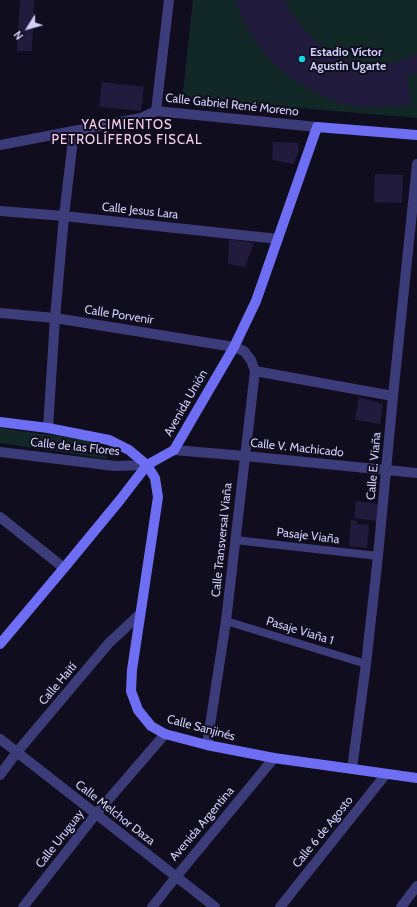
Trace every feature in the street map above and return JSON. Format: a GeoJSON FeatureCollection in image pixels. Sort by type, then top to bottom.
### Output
{"type":"FeatureCollection","features":[{"type":"Feature","properties":{"kind":"street"},"geometry":{"type":"LineString","coordinates":[[156,111],[169,0]]}},
{"type":"Feature","properties":{"kind":"street","name":"Calle Gabriel René Moreno"},"geometry":{"type":"LineString","coordinates":[[0,145],[141,118],[156,111],[417,135]]}},
{"type":"Feature","properties":{"kind":"street","name":"Avenida Unión"},"geometry":{"type":"LineString","coordinates":[[0,644],[120,500],[147,465],[174,450],[234,347],[256,301],[317,127]]}},
{"type":"Feature","properties":{"kind":"street"},"geometry":{"type":"LineString","coordinates":[[48,428],[55,318],[64,216],[74,131]]}},
{"type":"Feature","properties":{"kind":"street","name":"Calle E. Viaña"},"geometry":{"type":"LineString","coordinates":[[352,769],[378,556],[417,164]]}},
{"type":"Feature","properties":{"kind":"street","name":"Calle Jesus Lara"},"geometry":{"type":"LineString","coordinates":[[0,211],[64,216],[278,239]]}},
{"type":"Feature","properties":{"kind":"street","name":"Calle Porvenir"},"geometry":{"type":"LineString","coordinates":[[0,312],[55,318],[234,347]]}},
{"type":"Feature","properties":{"kind":"street"},"geometry":{"type":"LineString","coordinates":[[234,347],[244,351],[251,360],[255,371],[393,396]]}},
{"type":"Feature","properties":{"kind":"street","name":"Calle Transversal Viaña"},"geometry":{"type":"LineString","coordinates":[[207,745],[226,621],[255,371]]}},
{"type":"Feature","properties":{"kind":"street"},"geometry":{"type":"LineString","coordinates":[[0,422],[48,428],[109,440],[130,450],[147,465]]}},
{"type":"Feature","properties":{"kind":"street","name":"Calle V. Machicado"},"geometry":{"type":"LineString","coordinates":[[174,450],[417,473]]}},
{"type":"Feature","properties":{"kind":"street","name":"Calle de las Flores"},"geometry":{"type":"LineString","coordinates":[[0,452],[115,466],[147,465]]}},
{"type":"Feature","properties":{"kind":"street","name":"Calle Sanjinés"},"geometry":{"type":"LineString","coordinates":[[147,465],[155,478],[158,497],[132,670],[131,691],[138,710],[151,726],[165,734],[207,745],[274,758],[417,778]]}},
{"type":"Feature","properties":{"kind":"street"},"geometry":{"type":"LineString","coordinates":[[0,518],[64,568]]}},
{"type":"Feature","properties":{"kind":"street","name":"Calle Haití"},"geometry":{"type":"LineString","coordinates":[[0,775],[17,752],[109,643],[140,614]]}},
{"type":"Feature","properties":{"kind":"street","name":"Calle Uruguay"},"geometry":{"type":"LineString","coordinates":[[23,907],[96,814],[165,734]]}},
{"type":"Feature","properties":{"kind":"street","name":"Calle Melchor Daza"},"geometry":{"type":"LineString","coordinates":[[0,739],[215,907]]}},
{"type":"Feature","properties":{"kind":"street","name":"Avenida Argentina"},"geometry":{"type":"LineString","coordinates":[[152,907],[274,758]]}},
{"type":"Feature","properties":{"kind":"street","name":"Calle 6 de Agosto"},"geometry":{"type":"LineString","coordinates":[[280,907],[386,774]]}},
{"type":"Feature","properties":{"kind":"street"},"geometry":{"type":"LineString","coordinates":[[401,907],[417,886]]}},
{"type":"Feature","properties":{"kind":"lane","name":"Pasaje Viaña"},"geometry":{"type":"LineString","coordinates":[[235,540],[378,556]]}},
{"type":"Feature","properties":{"kind":"lane","name":"Pasaje Viaña 1"},"geometry":{"type":"LineString","coordinates":[[226,621],[366,664]]}},
{"type":"Feature","properties":{"kind":"green space","name":"Estadio Víctor Agustín Ugarte"},"geometry":{"type":"Polygon","coordinates":[[[193,0],[417,0],[417,118],[190,99],[183,91],[193,0]]]}},
{"type":"Feature","properties":{"kind":"green space"},"geometry":{"type":"Polygon","coordinates":[[[0,428],[92,441],[101,447],[108,459],[0,443],[0,428]]]}},
{"type":"Feature","properties":{"kind":"building"},"geometry":{"type":"Polygon","coordinates":[[[20,0],[34,0],[32,51],[17,51],[20,0]]]}},
{"type":"Feature","properties":{"kind":"building"},"geometry":{"type":"Polygon","coordinates":[[[235,0],[284,0],[290,11],[313,39],[326,49],[346,60],[375,65],[401,61],[417,54],[417,73],[407,76],[412,105],[361,108],[322,96],[294,80],[266,55],[243,20],[235,0]]]}},
{"type":"Feature","properties":{"kind":"building"},"geometry":{"type":"Polygon","coordinates":[[[102,82],[144,87],[141,111],[99,107],[102,82]]]}},
{"type":"Feature","properties":{"kind":"building"},"geometry":{"type":"Polygon","coordinates":[[[273,142],[298,143],[299,152],[293,164],[272,160],[273,142]]]}},
{"type":"Feature","properties":{"kind":"building"},"geometry":{"type":"Polygon","coordinates":[[[375,174],[403,175],[402,203],[374,202],[375,174]]]}},
{"type":"Feature","properties":{"kind":"building"},"geometry":{"type":"Polygon","coordinates":[[[229,239],[254,243],[245,267],[228,264],[229,239]]]}},
{"type":"Feature","properties":{"kind":"building"},"geometry":{"type":"Polygon","coordinates":[[[359,397],[383,404],[380,424],[355,420],[359,397]]]}},
{"type":"Feature","properties":{"kind":"building"},"geometry":{"type":"Polygon","coordinates":[[[356,501],[379,504],[377,521],[354,518],[356,501]]]}},
{"type":"Feature","properties":{"kind":"building"},"geometry":{"type":"Polygon","coordinates":[[[351,520],[358,521],[357,524],[369,525],[367,548],[349,546],[351,520]]]}},
{"type":"Feature","properties":{"kind":"place","name":"Estadio Víctor Agustín Ugarte"},"geometry":{"type":"Point","coordinates":[302,59]}},
{"type":"Feature","properties":{"kind":"district","name":"YACIMIENTOS PETROLÍFEROS FISCAL"},"geometry":{"type":"Point","coordinates":[127,132]}}]}
